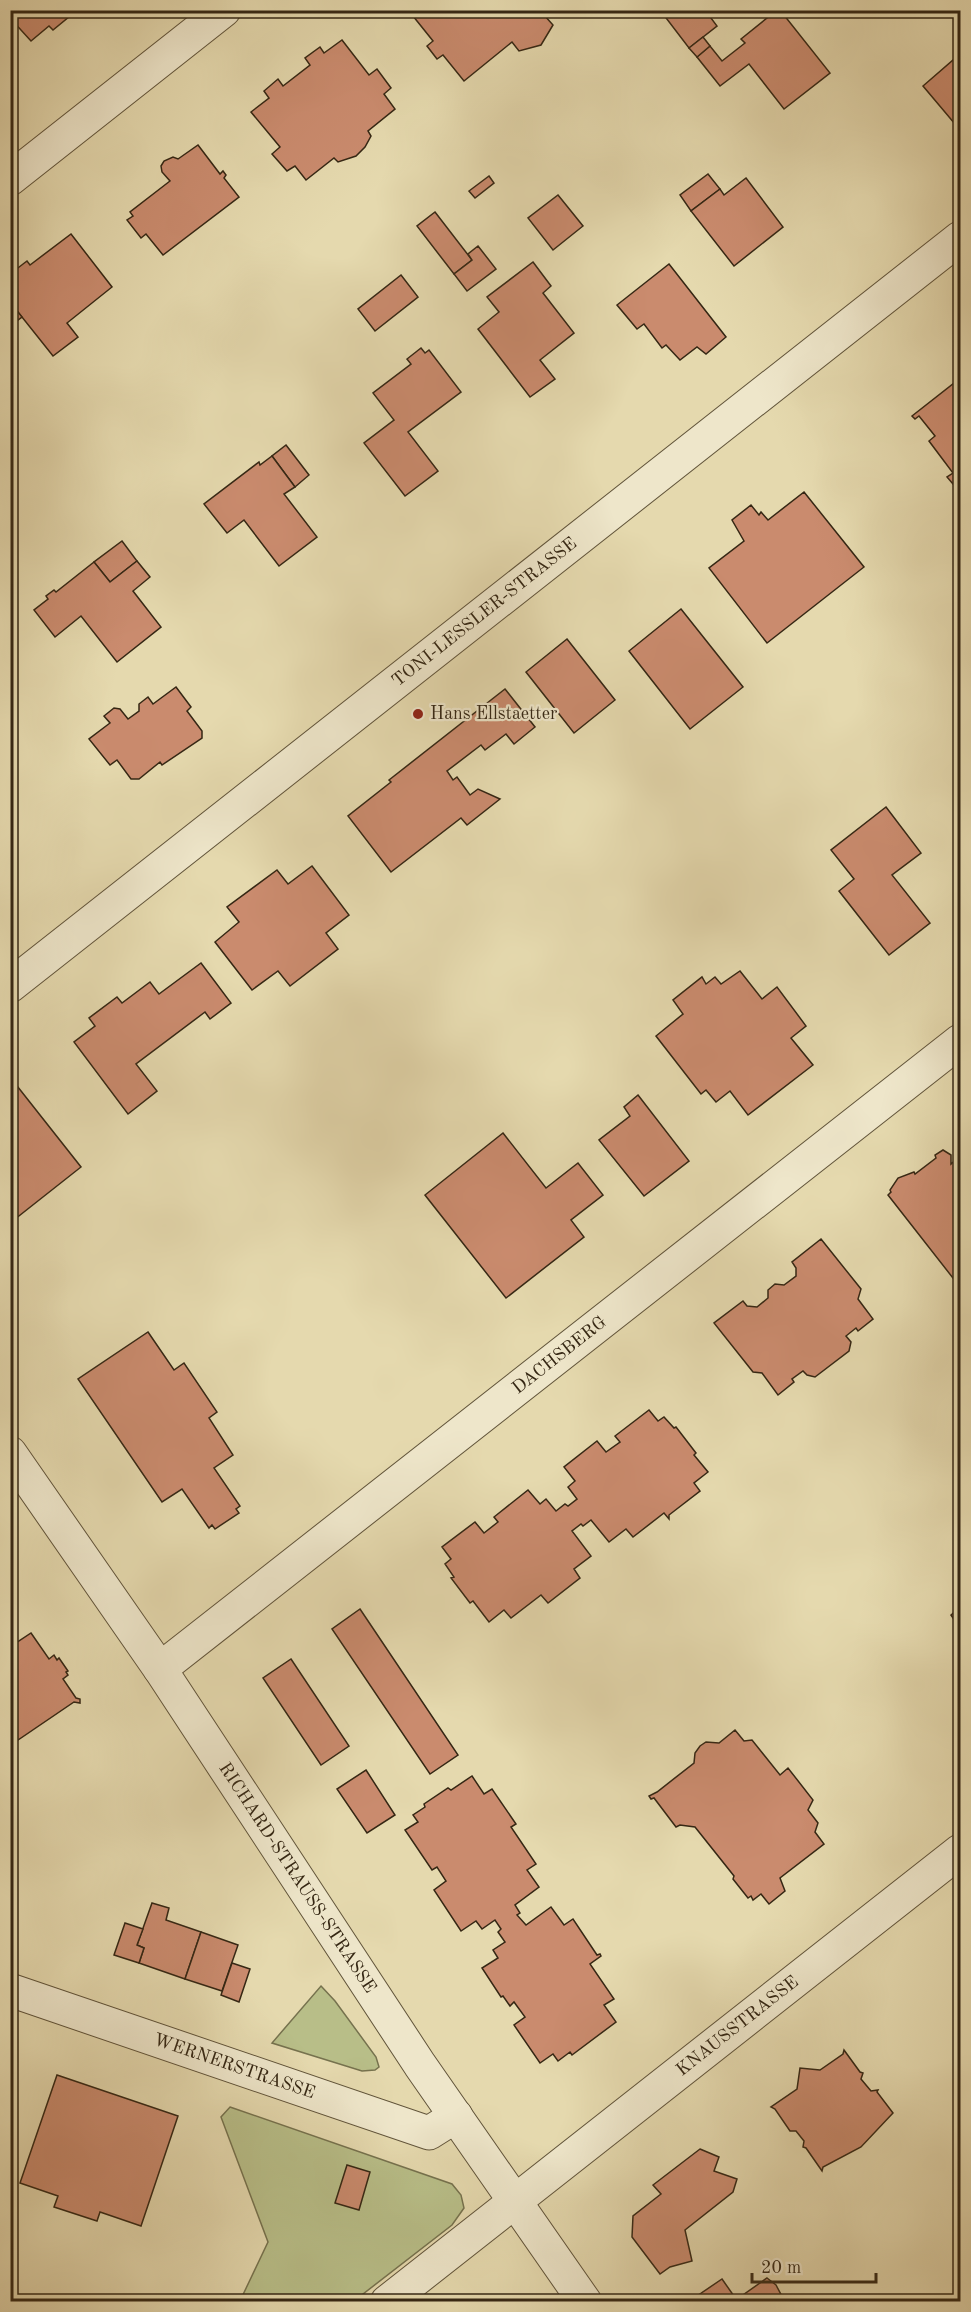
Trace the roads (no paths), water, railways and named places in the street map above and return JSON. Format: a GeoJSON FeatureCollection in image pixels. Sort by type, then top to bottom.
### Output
{"type":"FeatureCollection","features":[{"type":"Feature","properties":{"kind":"street"},"geometry":{"type":"LineString","coordinates":[[10,178],[224,10]]}},
{"type":"Feature","properties":{"kind":"street","name":"TONI-LESSLER-STRASSE"},"geometry":{"type":"LineString","coordinates":[[10,986],[960,238]]}},
{"type":"Feature","properties":{"kind":"street","name":"DACHSBERG"},"geometry":{"type":"LineString","coordinates":[[160,1669],[960,1041]]}},
{"type":"Feature","properties":{"kind":"street","name":"RICHARD-STRAUSS-STRASSE"},"geometry":{"type":"LineString","coordinates":[[10,1453],[160,1669],[420,2065],[585,2301]]}},
{"type":"Feature","properties":{"kind":"street","name":"KNAUSSTRASSE"},"geometry":{"type":"LineString","coordinates":[[387,2301],[960,1851]]}},
{"type":"Feature","properties":{"kind":"street","name":"WERNERSTRASSE"},"geometry":{"type":"LineString","coordinates":[[10,1990],[429,2133],[456,2116]]}},
{"type":"Feature","properties":{"kind":"place","name":"Hans Ellstaetter"},"geometry":{"type":"Point","coordinates":[418,714]}}]}
